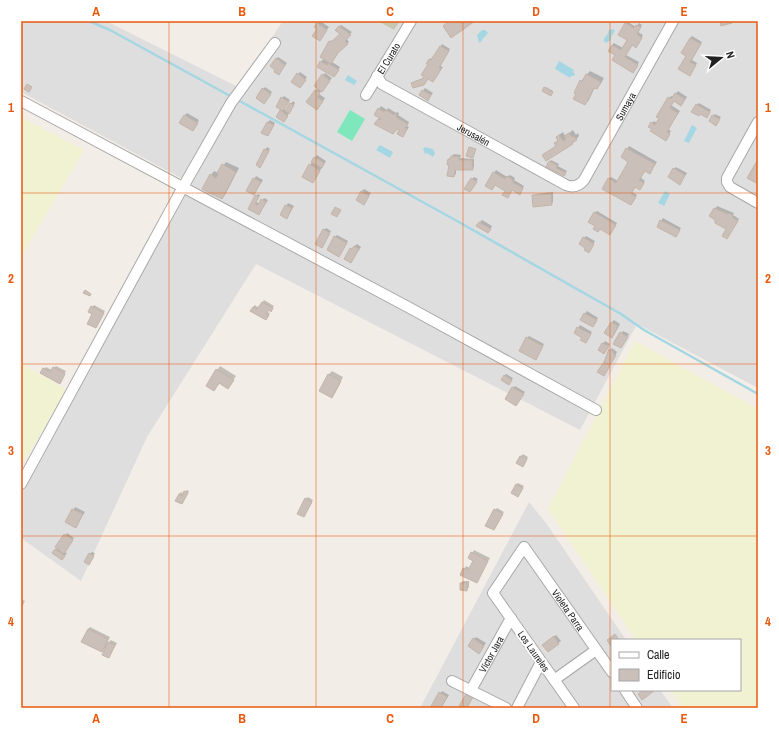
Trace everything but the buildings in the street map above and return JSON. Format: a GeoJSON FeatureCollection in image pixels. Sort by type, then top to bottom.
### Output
{"type":"FeatureCollection","features":[{"type":"Feature","properties":{"kind":"street","name":"El Curato"},"geometry":{"type":"LineString","coordinates":[[366,95],[411,21]]}},
{"type":"Feature","properties":{"kind":"street","name":"Sumaya"},"geometry":{"type":"LineString","coordinates":[[574,187],[580,185],[584,180],[673,21]]}},
{"type":"Feature","properties":{"kind":"street"},"geometry":{"type":"LineString","coordinates":[[21,484],[231,103],[275,43]]}},
{"type":"Feature","properties":{"kind":"street","name":"Jerusalén"},"geometry":{"type":"LineString","coordinates":[[377,76],[382,84],[566,185],[574,187]]}},
{"type":"Feature","properties":{"kind":"street"},"geometry":{"type":"LineString","coordinates":[[21,101],[408,307],[596,410]]}},
{"type":"Feature","properties":{"kind":"street"},"geometry":{"type":"LineString","coordinates":[[758,122],[726,182],[730,187],[758,203]]}},
{"type":"Feature","properties":{"kind":"street","name":"Los Laureles"},"geometry":{"type":"LineString","coordinates":[[524,547],[493,593],[574,708]]}},
{"type":"Feature","properties":{"kind":"street","name":"Violeta Parra"},"geometry":{"type":"LineString","coordinates":[[524,547],[611,671]]}},
{"type":"Feature","properties":{"kind":"street","name":"Víctor Jara"},"geometry":{"type":"LineString","coordinates":[[471,690],[511,618]]}},
{"type":"Feature","properties":{"kind":"street"},"geometry":{"type":"LineString","coordinates":[[554,680],[596,650]]}},
{"type":"Feature","properties":{"kind":"street"},"geometry":{"type":"LineString","coordinates":[[517,708],[541,662]]}},
{"type":"Feature","properties":{"kind":"street"},"geometry":{"type":"LineString","coordinates":[[452,681],[506,708]]}},
{"type":"Feature","properties":{"kind":"street"},"geometry":{"type":"LineString","coordinates":[[626,691],[637,708]]}},
{"type":"Feature","properties":{"kind":"shaded area"},"geometry":{"type":"Polygon","coordinates":[[[21,21],[106,21],[238,87],[283,21],[758,21],[758,388],[637,324],[580,430],[256,264],[147,437],[81,581],[21,538],[21,479],[192,184],[21,92],[21,21]]]}},
{"type":"Feature","properties":{"kind":"shaded area"},"geometry":{"type":"Polygon","coordinates":[[[378,21],[400,21],[394,30],[378,21]]]}},
{"type":"Feature","properties":{"kind":"shaded area"},"geometry":{"type":"Polygon","coordinates":[[[21,117],[84,150],[21,257],[21,117]]]}},
{"type":"Feature","properties":{"kind":"shaded area"},"geometry":{"type":"Polygon","coordinates":[[[635,341],[758,409],[758,708],[683,708],[671,691],[741,691],[741,639],[635,639],[548,509],[635,341]]]}},
{"type":"Feature","properties":{"kind":"shaded area"},"geometry":{"type":"Polygon","coordinates":[[[21,363],[67,390],[21,466],[21,363]]]}},
{"type":"Feature","properties":{"kind":"shaded area"},"geometry":{"type":"Polygon","coordinates":[[[529,502],[546,523],[625,639],[611,639],[611,691],[661,691],[673,708],[420,708],[529,502]]]}},
{"type":"Feature","properties":{"kind":"green space"},"geometry":{"type":"Polygon","coordinates":[[[350,110],[365,119],[352,141],[337,132],[350,110]]]}},
{"type":"Feature","properties":{"kind":"water"},"geometry":{"type":"Polygon","coordinates":[[[613,29],[615,31],[611,37],[611,40],[606,43],[604,38],[609,30],[613,29]]]}},
{"type":"Feature","properties":{"kind":"water"},"geometry":{"type":"Polygon","coordinates":[[[482,30],[485,30],[488,33],[479,43],[477,35],[482,30]]]}},
{"type":"Feature","properties":{"kind":"water"},"geometry":{"type":"Polygon","coordinates":[[[559,61],[574,70],[574,76],[571,76],[570,78],[555,69],[559,61]]]}},
{"type":"Feature","properties":{"kind":"water"},"geometry":{"type":"Polygon","coordinates":[[[348,75],[357,81],[354,85],[345,80],[348,75]]]}},
{"type":"Feature","properties":{"kind":"water"},"geometry":{"type":"Polygon","coordinates":[[[692,125],[697,128],[689,143],[684,141],[692,125]]]}},
{"type":"Feature","properties":{"kind":"water"},"geometry":{"type":"Polygon","coordinates":[[[380,145],[393,152],[390,158],[376,150],[380,145]]]}},
{"type":"Feature","properties":{"kind":"water"},"geometry":{"type":"Polygon","coordinates":[[[425,147],[433,149],[435,153],[433,157],[427,153],[425,154],[423,149],[425,147]]]}},
{"type":"Feature","properties":{"kind":"water"},"geometry":{"type":"Polygon","coordinates":[[[665,191],[670,194],[664,206],[658,203],[665,191]]]}},
{"type":"Feature","properties":{"kind":"waterway"},"geometry":{"type":"LineString","coordinates":[[89,21],[110,30],[232,97]]}},
{"type":"Feature","properties":{"kind":"waterway"},"geometry":{"type":"LineString","coordinates":[[236,99],[457,221],[621,314],[644,330],[758,394]]}}]}
